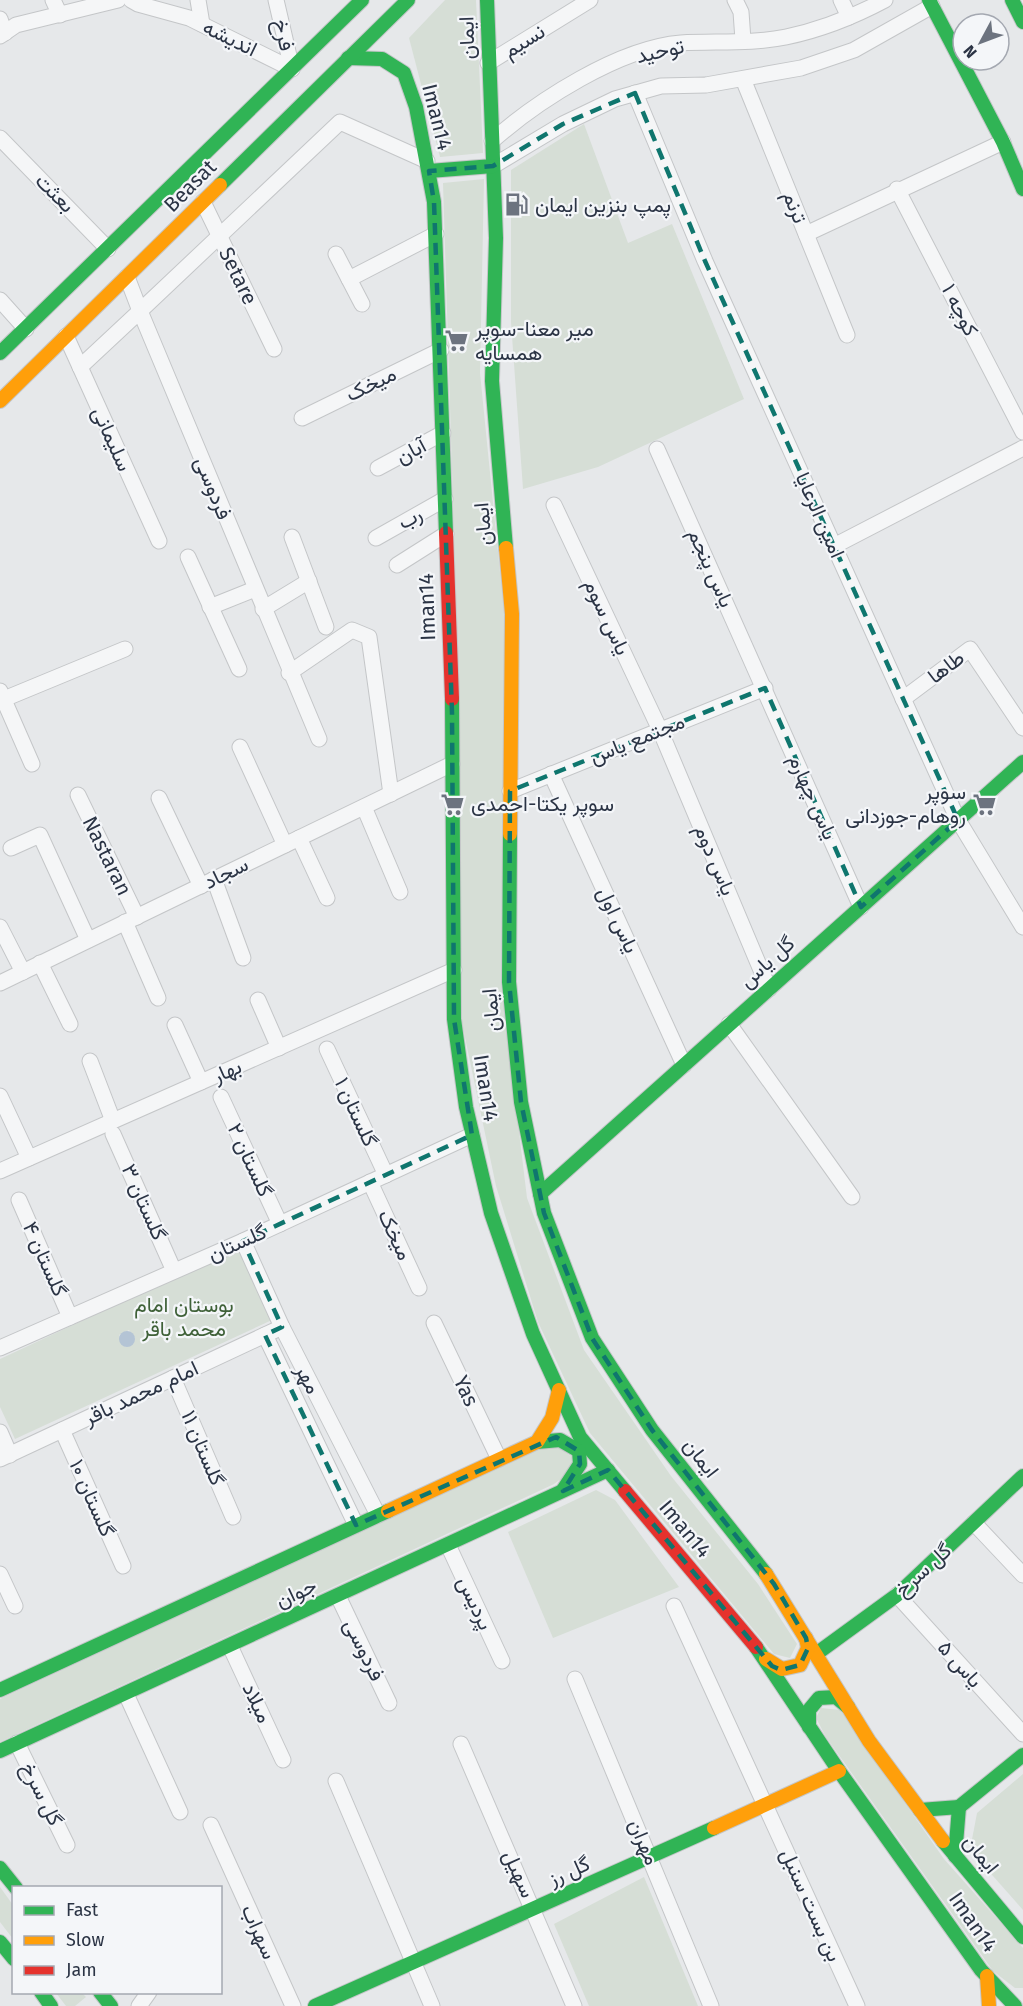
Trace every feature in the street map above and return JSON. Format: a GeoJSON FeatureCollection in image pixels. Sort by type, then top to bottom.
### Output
{"type":"FeatureCollection","features":[{"type":"Feature","properties":{"kind":"main road","name":"Beasat"},"geometry":{"type":"LineString","coordinates":[[0,353],[362,0]]}},
{"type":"Feature","properties":{"kind":"main road","name":"Beasat"},"geometry":{"type":"LineString","coordinates":[[0,401],[408,0]]}},
{"type":"Feature","properties":{"kind":"main road","name":"ایمان"},"geometry":{"type":"LineString","coordinates":[[487,0],[496,238],[492,381],[512,614],[509,982],[521,1102],[544,1213],[592,1338],[652,1430],[774,1584],[869,1741],[955,1856],[1023,1936]]}},
{"type":"Feature","properties":{"kind":"main road"},"geometry":{"type":"LineString","coordinates":[[1012,0],[1023,22]]}},
{"type":"Feature","properties":{"kind":"main road"},"geometry":{"type":"LineString","coordinates":[[931,3],[1003,142],[1023,189]]}},
{"type":"Feature","properties":{"kind":"main road","name":"Iman14"},"geometry":{"type":"LineString","coordinates":[[348,58],[382,59],[404,73],[416,107],[434,202],[441,350],[452,764],[454,1019],[472,1135],[491,1213],[533,1334],[580,1437],[766,1659],[839,1771],[987,1977],[1011,2002]]}},
{"type":"Feature","properties":{"kind":"main road"},"geometry":{"type":"LineString","coordinates":[[428,166],[493,166]]}},
{"type":"Feature","properties":{"kind":"main road","name":"گل یاس"},"geometry":{"type":"LineString","coordinates":[[540,1194],[1023,762]]}},
{"type":"Feature","properties":{"kind":"main road"},"geometry":{"type":"LineString","coordinates":[[537,1442],[549,1427],[557,1407],[559,1390]]}},
{"type":"Feature","properties":{"kind":"main road"},"geometry":{"type":"LineString","coordinates":[[537,1442],[556,1437],[568,1442],[579,1451],[580,1464],[563,1491]]}},
{"type":"Feature","properties":{"kind":"main road","name":"جوان"},"geometry":{"type":"LineString","coordinates":[[0,1690],[537,1442]]}},
{"type":"Feature","properties":{"kind":"main road","name":"جوان"},"geometry":{"type":"LineString","coordinates":[[0,1751],[608,1470]]}},
{"type":"Feature","properties":{"kind":"main road","name":"گل سرخ"},"geometry":{"type":"LineString","coordinates":[[816,1654],[897,1595],[1023,1476]]}},
{"type":"Feature","properties":{"kind":"main road"},"geometry":{"type":"LineString","coordinates":[[766,1659],[772,1666],[781,1670],[800,1665],[808,1648],[806,1638]]}},
{"type":"Feature","properties":{"kind":"main road"},"geometry":{"type":"LineString","coordinates":[[809,1727],[809,1710],[819,1698],[836,1697],[848,1707]]}},
{"type":"Feature","properties":{"kind":"main road"},"geometry":{"type":"LineString","coordinates":[[920,1810],[959,1807],[1023,1755]]}},
{"type":"Feature","properties":{"kind":"main road","name":"گل رز"},"geometry":{"type":"LineString","coordinates":[[315,2006],[414,1964],[839,1771]]}},
{"type":"Feature","properties":{"kind":"main road"},"geometry":{"type":"LineString","coordinates":[[955,1856],[959,1807]]}},
{"type":"Feature","properties":{"kind":"main road"},"geometry":{"type":"LineString","coordinates":[[0,1868],[15,1886]]}},
{"type":"Feature","properties":{"kind":"main road"},"geometry":{"type":"LineString","coordinates":[[0,1942],[12,1957]]}},
{"type":"Feature","properties":{"kind":"main road"},"geometry":{"type":"LineString","coordinates":[[987,1977],[989,2006]]}},
{"type":"Feature","properties":{"kind":"main road"},"geometry":{"type":"LineString","coordinates":[[101,1994],[111,2006]]}},
{"type":"Feature","properties":{"kind":"main road"},"geometry":{"type":"LineString","coordinates":[[1011,2002],[1023,2000]]}},
{"type":"Feature","properties":{"kind":"street"},"geometry":{"type":"LineString","coordinates":[[53,0],[60,15]]}},
{"type":"Feature","properties":{"kind":"street"},"geometry":{"type":"LineString","coordinates":[[2,29],[118,0]]}},
{"type":"Feature","properties":{"kind":"street","name":"اندیشه"},"geometry":{"type":"LineString","coordinates":[[131,0],[202,24],[292,69]]}},
{"type":"Feature","properties":{"kind":"street"},"geometry":{"type":"LineString","coordinates":[[198,0],[202,24]]}},
{"type":"Feature","properties":{"kind":"street","name":"فرخ"},"geometry":{"type":"LineString","coordinates":[[276,0],[292,69]]}},
{"type":"Feature","properties":{"kind":"street","name":"نسیم"},"geometry":{"type":"LineString","coordinates":[[488,63],[590,0]]}},
{"type":"Feature","properties":{"kind":"street"},"geometry":{"type":"LineString","coordinates":[[735,0],[741,12],[743,40]]}},
{"type":"Feature","properties":{"kind":"street"},"geometry":{"type":"LineString","coordinates":[[841,0],[849,17]]}},
{"type":"Feature","properties":{"kind":"street","name":"توحید"},"geometry":{"type":"LineString","coordinates":[[492,141],[520,117],[591,73],[635,55],[680,43],[784,38],[849,17],[885,0]]}},
{"type":"Feature","properties":{"kind":"street"},"geometry":{"type":"LineString","coordinates":[[493,166],[563,124],[615,99],[661,86],[706,85],[801,68],[854,50],[931,3]]}},
{"type":"Feature","properties":{"kind":"street","name":"ترنم"},"geometry":{"type":"LineString","coordinates":[[743,79],[847,335]]}},
{"type":"Feature","properties":{"kind":"street","name":"امین الرعایا"},"geometry":{"type":"LineString","coordinates":[[635,93],[705,261],[958,820],[1023,927]]}},
{"type":"Feature","properties":{"kind":"street"},"geometry":{"type":"LineString","coordinates":[[80,367],[340,122],[428,166]]}},
{"type":"Feature","properties":{"kind":"street","name":"بعثت"},"geometry":{"type":"LineString","coordinates":[[0,138],[108,249]]}},
{"type":"Feature","properties":{"kind":"street"},"geometry":{"type":"LineString","coordinates":[[806,234],[897,189],[1003,142]]}},
{"type":"Feature","properties":{"kind":"street","name":"کوچه ۱"},"geometry":{"type":"LineString","coordinates":[[897,189],[1023,432]]}},
{"type":"Feature","properties":{"kind":"street","name":"Setare"},"geometry":{"type":"LineString","coordinates":[[203,202],[274,349]]}},
{"type":"Feature","properties":{"kind":"street"},"geometry":{"type":"LineString","coordinates":[[349,279],[436,234]]}},
{"type":"Feature","properties":{"kind":"street"},"geometry":{"type":"LineString","coordinates":[[336,254],[362,304]]}},
{"type":"Feature","properties":{"kind":"street","name":"فردوسی"},"geometry":{"type":"LineString","coordinates":[[127,277],[263,609],[319,739]]}},
{"type":"Feature","properties":{"kind":"street"},"geometry":{"type":"LineString","coordinates":[[0,300],[26,329]]}},
{"type":"Feature","properties":{"kind":"street","name":"سلیمانی"},"geometry":{"type":"LineString","coordinates":[[66,336],[159,541]]}},
{"type":"Feature","properties":{"kind":"street","name":"میخک"},"geometry":{"type":"LineString","coordinates":[[302,418],[441,350]]}},
{"type":"Feature","properties":{"kind":"street","name":"آبان"},"geometry":{"type":"LineString","coordinates":[[378,468],[443,433]]}},
{"type":"Feature","properties":{"kind":"street"},"geometry":{"type":"LineString","coordinates":[[834,546],[1023,448]]}},
{"type":"Feature","properties":{"kind":"street","name":"یاس پنجم"},"geometry":{"type":"LineString","coordinates":[[657,449],[765,688]]}},
{"type":"Feature","properties":{"kind":"street","name":"رب"},"geometry":{"type":"LineString","coordinates":[[375,538],[445,499]]}},
{"type":"Feature","properties":{"kind":"street","name":"یاس سوم"},"geometry":{"type":"LineString","coordinates":[[554,505],[660,730]]}},
{"type":"Feature","properties":{"kind":"street"},"geometry":{"type":"LineString","coordinates":[[397,565],[446,534]]}},
{"type":"Feature","properties":{"kind":"street"},"geometry":{"type":"LineString","coordinates":[[292,537],[326,627]]}},
{"type":"Feature","properties":{"kind":"street"},"geometry":{"type":"LineString","coordinates":[[188,557],[238,669]]}},
{"type":"Feature","properties":{"kind":"street"},"geometry":{"type":"LineString","coordinates":[[263,609],[309,581]]}},
{"type":"Feature","properties":{"kind":"street"},"geometry":{"type":"LineString","coordinates":[[210,607],[255,589]]}},
{"type":"Feature","properties":{"kind":"street"},"geometry":{"type":"LineString","coordinates":[[290,673],[352,630],[369,637],[391,794]]}},
{"type":"Feature","properties":{"kind":"street"},"geometry":{"type":"LineString","coordinates":[[32,764],[2,695],[125,649]]}},
{"type":"Feature","properties":{"kind":"street","name":"طاها"},"geometry":{"type":"LineString","coordinates":[[903,699],[970,649],[1023,729]]}},
{"type":"Feature","properties":{"kind":"street","name":"مجتمع یاس"},"geometry":{"type":"LineString","coordinates":[[510,791],[765,688]]}},
{"type":"Feature","properties":{"kind":"street","name":"یاس چهارم"},"geometry":{"type":"LineString","coordinates":[[765,688],[861,907]]}},
{"type":"Feature","properties":{"kind":"street","name":"یاس دوم"},"geometry":{"type":"LineString","coordinates":[[660,730],[769,989]]}},
{"type":"Feature","properties":{"kind":"street"},"geometry":{"type":"LineString","coordinates":[[240,747],[292,842],[327,898]]}},
{"type":"Feature","properties":{"kind":"street","name":"سجاد"},"geometry":{"type":"LineString","coordinates":[[0,983],[452,764]]}},
{"type":"Feature","properties":{"kind":"street","name":"یاس اول"},"geometry":{"type":"LineString","coordinates":[[551,774],[684,1065]]}},
{"type":"Feature","properties":{"kind":"street","name":"Nastaran"},"geometry":{"type":"LineString","coordinates":[[78,795],[131,919],[158,998]]}},
{"type":"Feature","properties":{"kind":"street"},"geometry":{"type":"LineString","coordinates":[[159,798],[207,883],[243,958]]}},
{"type":"Feature","properties":{"kind":"street"},"geometry":{"type":"LineString","coordinates":[[364,807],[399,891]]}},
{"type":"Feature","properties":{"kind":"street"},"geometry":{"type":"LineString","coordinates":[[11,848],[40,835],[88,940]]}},
{"type":"Feature","properties":{"kind":"street"},"geometry":{"type":"LineString","coordinates":[[0,927],[23,972]]}},
{"type":"Feature","properties":{"kind":"street"},"geometry":{"type":"LineString","coordinates":[[40,963],[70,1024]]}},
{"type":"Feature","properties":{"kind":"street","name":"بهار"},"geometry":{"type":"LineString","coordinates":[[0,1171],[113,1127],[201,1082],[453,970]]}},
{"type":"Feature","properties":{"kind":"street"},"geometry":{"type":"LineString","coordinates":[[258,1000],[279,1048]]}},
{"type":"Feature","properties":{"kind":"street"},"geometry":{"type":"LineString","coordinates":[[175,1024],[201,1082]]}},
{"type":"Feature","properties":{"kind":"street"},"geometry":{"type":"LineString","coordinates":[[729,1024],[852,1197]]}},
{"type":"Feature","properties":{"kind":"street","name":"گلستان ۱"},"geometry":{"type":"LineString","coordinates":[[327,1049],[386,1175]]}},
{"type":"Feature","properties":{"kind":"street","name":"گلستان ۳"},"geometry":{"type":"LineString","coordinates":[[90,1061],[113,1127],[174,1271]]}},
{"type":"Feature","properties":{"kind":"street"},"geometry":{"type":"LineString","coordinates":[[0,1096],[29,1158]]}},
{"type":"Feature","properties":{"kind":"street","name":"گلستان ۲"},"geometry":{"type":"LineString","coordinates":[[221,1097],[280,1224]]}},
{"type":"Feature","properties":{"kind":"street","name":"گلستان"},"geometry":{"type":"LineString","coordinates":[[0,1348],[243,1241],[472,1135]]}},
{"type":"Feature","properties":{"kind":"street","name":"میخک"},"geometry":{"type":"LineString","coordinates":[[370,1182],[419,1288]]}},
{"type":"Feature","properties":{"kind":"street","name":"گلستان ۴"},"geometry":{"type":"LineString","coordinates":[[19,1200],[70,1317]]}},
{"type":"Feature","properties":{"kind":"street","name":"مهر"},"geometry":{"type":"LineString","coordinates":[[243,1241],[282,1327],[378,1515]]}},
{"type":"Feature","properties":{"kind":"street","name":"Yas"},"geometry":{"type":"LineString","coordinates":[[434,1323],[499,1459]]}},
{"type":"Feature","properties":{"kind":"street","name":"امام محمد باقر"},"geometry":{"type":"LineString","coordinates":[[5,1457],[282,1327]]}},
{"type":"Feature","properties":{"kind":"street","name":"مهر"},"geometry":{"type":"LineString","coordinates":[[265,1335],[356,1525]]}},
{"type":"Feature","properties":{"kind":"street","name":"گلستان ۱۱"},"geometry":{"type":"LineString","coordinates":[[173,1378],[233,1517]]}},
{"type":"Feature","properties":{"kind":"street","name":"گلستان ۱۰"},"geometry":{"type":"LineString","coordinates":[[62,1430],[123,1566]]}},
{"type":"Feature","properties":{"kind":"street"},"geometry":{"type":"LineString","coordinates":[[0,1432],[5,1457]]}},
{"type":"Feature","properties":{"kind":"street"},"geometry":{"type":"LineString","coordinates":[[974,1523],[1023,1575]]}},
{"type":"Feature","properties":{"kind":"street","name":"پردیس"},"geometry":{"type":"LineString","coordinates":[[448,1545],[502,1661]]}},
{"type":"Feature","properties":{"kind":"street"},"geometry":{"type":"LineString","coordinates":[[0,1574],[15,1606]]}},
{"type":"Feature","properties":{"kind":"street","name":"یاس ۵"},"geometry":{"type":"LineString","coordinates":[[897,1595],[1023,1734]]}},
{"type":"Feature","properties":{"kind":"street","name":"فردوسی"},"geometry":{"type":"LineString","coordinates":[[338,1596],[389,1703]]}},
{"type":"Feature","properties":{"kind":"street","name":"بن بست سنبل"},"geometry":{"type":"LineString","coordinates":[[674,1606],[857,2006]]}},
{"type":"Feature","properties":{"kind":"street","name":"میلاد"},"geometry":{"type":"LineString","coordinates":[[230,1646],[283,1760]]}},
{"type":"Feature","properties":{"kind":"street","name":"مهران"},"geometry":{"type":"LineString","coordinates":[[575,1679],[711,2006]]}},
{"type":"Feature","properties":{"kind":"street"},"geometry":{"type":"LineString","coordinates":[[126,1694],[180,1812]]}},
{"type":"Feature","properties":{"kind":"street","name":"گل سرخ"},"geometry":{"type":"LineString","coordinates":[[17,1743],[67,1845]]}},
{"type":"Feature","properties":{"kind":"street","name":"سهیل"},"geometry":{"type":"LineString","coordinates":[[461,1744],[574,2006]]}},
{"type":"Feature","properties":{"kind":"street"},"geometry":{"type":"LineString","coordinates":[[336,1781],[432,2006]]}},
{"type":"Feature","properties":{"kind":"street","name":"سهراب"},"geometry":{"type":"LineString","coordinates":[[211,1825],[293,2006]]}},
{"type":"Feature","properties":{"kind":"highlighted area"},"geometry":{"type":"Polygon","coordinates":[[[635,93],[705,261],[958,820],[861,907],[765,688],[510,791],[509,982],[521,1102],[544,1213],[592,1338],[652,1430],[774,1584],[806,1638],[808,1648],[800,1665],[781,1670],[772,1666],[608,1470],[563,1491],[580,1464],[579,1451],[556,1437],[356,1525],[265,1335],[282,1327],[243,1241],[472,1135],[454,1019],[452,713],[434,202],[429,171],[493,166],[563,124],[635,93]]]}},
{"type":"Feature","properties":{"kind":"green space"},"geometry":{"type":"Polygon","coordinates":[[[445,0],[476,0],[483,153],[440,157],[409,38],[445,0]]]}},
{"type":"Feature","properties":{"kind":"green space"},"geometry":{"type":"Polygon","coordinates":[[[584,124],[628,243],[672,224],[744,399],[598,467],[523,489],[511,322],[511,170],[584,124]]]}},
{"type":"Feature","properties":{"kind":"green space"},"geometry":{"type":"Polygon","coordinates":[[[484,179],[480,373],[505,622],[501,983],[527,1198],[584,1350],[671,1476],[758,1584],[797,1644],[790,1658],[774,1654],[590,1433],[538,1322],[496,1186],[462,1023],[457,630],[443,183],[484,179]]]}},
{"type":"Feature","properties":{"kind":"green space","name":"بوستان امام محمد باقر"},"geometry":{"type":"Polygon","coordinates":[[[238,1248],[272,1320],[15,1439],[0,1407],[0,1359],[238,1248]],[[129,1330],[119,1335],[124,1346],[127,1347],[135,1338],[129,1330]]]}},
{"type":"Feature","properties":{"kind":"green space"},"geometry":{"type":"Polygon","coordinates":[[[552,1443],[575,1459],[572,1471],[554,1484],[0,1742],[0,1699],[552,1443]]]}},
{"type":"Feature","properties":{"kind":"green space"},"geometry":{"type":"Polygon","coordinates":[[[596,1490],[615,1500],[679,1587],[553,1638],[508,1532],[596,1490]]]}},
{"type":"Feature","properties":{"kind":"green space"},"geometry":{"type":"Polygon","coordinates":[[[821,1708],[840,1710],[944,1859],[1023,1948],[1023,1988],[1015,1988],[993,1971],[826,1737],[816,1718],[821,1708]]]}},
{"type":"Feature","properties":{"kind":"green space"},"geometry":{"type":"Polygon","coordinates":[[[1023,1774],[1023,1910],[970,1850],[977,1813],[1023,1774]]]}},
{"type":"Feature","properties":{"kind":"green space"},"geometry":{"type":"Polygon","coordinates":[[[644,1877],[698,2006],[589,2006],[554,1924],[644,1877]]]}},
{"type":"Feature","properties":{"kind":"green space"},"geometry":{"type":"Polygon","coordinates":[[[0,1887],[12,1904],[12,1938],[0,1922],[0,1887]]]}},
{"type":"Feature","properties":{"kind":"green space"},"geometry":{"type":"Polygon","coordinates":[[[57,1994],[83,1994],[86,1997],[75,2006],[66,2006],[57,1994]]]}},
{"type":"Feature","properties":{"kind":"water"},"geometry":{"type":"Polygon","coordinates":[[[124,1331],[130,1331],[135,1339],[133,1345],[124,1347],[119,1342],[119,1336],[124,1331]]]}},
{"type":"Feature","properties":{"kind":"traffic: fast"},"geometry":{"type":"LineString","coordinates":[[0,353],[362,0]]}},
{"type":"Feature","properties":{"kind":"traffic: fast"},"geometry":{"type":"LineString","coordinates":[[220,185],[408,0]]}},
{"type":"Feature","properties":{"kind":"traffic: fast"},"geometry":{"type":"LineString","coordinates":[[487,0],[496,238],[492,381],[506,548]]}},
{"type":"Feature","properties":{"kind":"traffic: fast"},"geometry":{"type":"LineString","coordinates":[[929,0],[1003,142],[1023,189]]}},
{"type":"Feature","properties":{"kind":"traffic: fast"},"geometry":{"type":"LineString","coordinates":[[1012,0],[1023,22]]}},
{"type":"Feature","properties":{"kind":"traffic: fast"},"geometry":{"type":"LineString","coordinates":[[348,58],[382,59],[404,73],[416,107],[434,202],[446,533]]}},
{"type":"Feature","properties":{"kind":"traffic: fast"},"geometry":{"type":"LineString","coordinates":[[429,171],[493,166]]}},
{"type":"Feature","properties":{"kind":"traffic: fast"},"geometry":{"type":"LineString","coordinates":[[452,699],[454,1019],[466,1107],[491,1213],[533,1334],[580,1437],[625,1491]]}},
{"type":"Feature","properties":{"kind":"traffic: fast"},"geometry":{"type":"LineString","coordinates":[[540,1194],[1023,762]]}},
{"type":"Feature","properties":{"kind":"traffic: fast"},"geometry":{"type":"LineString","coordinates":[[510,834],[509,982],[521,1102],[544,1213],[592,1338],[652,1430],[766,1574]]}},
{"type":"Feature","properties":{"kind":"traffic: fast"},"geometry":{"type":"LineString","coordinates":[[537,1442],[560,1440],[579,1451],[580,1464],[563,1490]]}},
{"type":"Feature","properties":{"kind":"traffic: fast"},"geometry":{"type":"LineString","coordinates":[[0,1751],[608,1470]]}},
{"type":"Feature","properties":{"kind":"traffic: fast"},"geometry":{"type":"LineString","coordinates":[[816,1654],[897,1595],[1023,1476]]}},
{"type":"Feature","properties":{"kind":"traffic: fast"},"geometry":{"type":"LineString","coordinates":[[0,1690],[388,1511]]}},
{"type":"Feature","properties":{"kind":"traffic: fast"},"geometry":{"type":"LineString","coordinates":[[756,1647],[839,1771],[981,1970],[1015,2006]]}},
{"type":"Feature","properties":{"kind":"traffic: fast"},"geometry":{"type":"LineString","coordinates":[[809,1727],[809,1710],[819,1698],[836,1697],[848,1707]]}},
{"type":"Feature","properties":{"kind":"traffic: fast"},"geometry":{"type":"LineString","coordinates":[[959,1807],[1023,1755]]}},
{"type":"Feature","properties":{"kind":"traffic: fast"},"geometry":{"type":"LineString","coordinates":[[920,1810],[959,1807],[955,1856]]}},
{"type":"Feature","properties":{"kind":"traffic: fast"},"geometry":{"type":"LineString","coordinates":[[315,2006],[714,1828]]}},
{"type":"Feature","properties":{"kind":"traffic: fast"},"geometry":{"type":"LineString","coordinates":[[943,1841],[1023,1937]]}},
{"type":"Feature","properties":{"kind":"traffic: fast"},"geometry":{"type":"LineString","coordinates":[[0,1868],[14,1886]]}},
{"type":"Feature","properties":{"kind":"traffic: fast"},"geometry":{"type":"LineString","coordinates":[[0,1942],[12,1957]]}},
{"type":"Feature","properties":{"kind":"traffic: fast"},"geometry":{"type":"LineString","coordinates":[[42,1994],[51,2006]]}},
{"type":"Feature","properties":{"kind":"traffic: fast"},"geometry":{"type":"LineString","coordinates":[[102,1994],[111,2006]]}},
{"type":"Feature","properties":{"kind":"traffic: slow"},"geometry":{"type":"LineString","coordinates":[[0,401],[220,185]]}},
{"type":"Feature","properties":{"kind":"traffic: slow"},"geometry":{"type":"LineString","coordinates":[[506,548],[512,614],[510,834]]}},
{"type":"Feature","properties":{"kind":"traffic: slow"},"geometry":{"type":"LineString","coordinates":[[388,1511],[537,1442],[552,1418],[559,1390]]}},
{"type":"Feature","properties":{"kind":"traffic: slow"},"geometry":{"type":"LineString","coordinates":[[766,1574],[869,1741],[943,1841]]}},
{"type":"Feature","properties":{"kind":"traffic: slow"},"geometry":{"type":"LineString","coordinates":[[766,1659],[782,1669],[800,1665],[808,1648],[806,1638]]}},
{"type":"Feature","properties":{"kind":"traffic: slow"},"geometry":{"type":"LineString","coordinates":[[714,1828],[839,1771]]}},
{"type":"Feature","properties":{"kind":"traffic: slow"},"geometry":{"type":"LineString","coordinates":[[987,1976],[989,2006]]}},
{"type":"Feature","properties":{"kind":"traffic: jam"},"geometry":{"type":"LineString","coordinates":[[446,533],[452,699]]}},
{"type":"Feature","properties":{"kind":"traffic: jam"},"geometry":{"type":"LineString","coordinates":[[625,1491],[756,1647]]}},
{"type":"Feature","properties":{"kind":"place","name":"پمپ بنزین ایمان"},"geometry":{"type":"Point","coordinates":[517,205]}},
{"type":"Feature","properties":{"kind":"place","name":"میر معنا-سوپر همسایه"},"geometry":{"type":"Point","coordinates":[457,341]}},
{"type":"Feature","properties":{"kind":"place","name":"سوپر یکتا-احمدی"},"geometry":{"type":"Point","coordinates":[453,804]}},
{"type":"Feature","properties":{"kind":"place","name":"سوپر روهام-جوزدانی"},"geometry":{"type":"Point","coordinates":[984,804]}}]}
